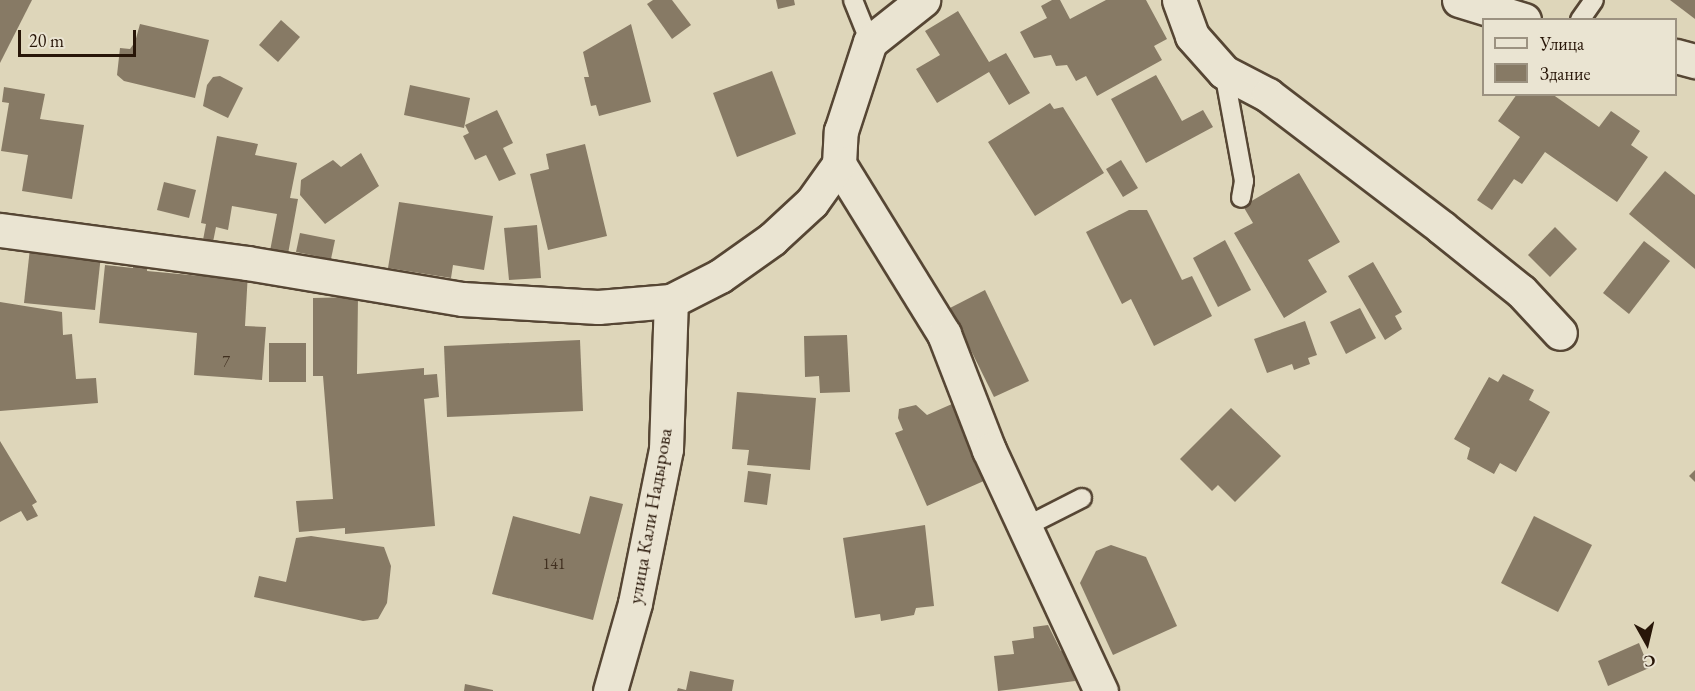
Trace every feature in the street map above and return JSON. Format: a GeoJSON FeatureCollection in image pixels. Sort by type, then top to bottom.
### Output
{"type":"FeatureCollection","features":[{"type":"Feature","properties":{"kind":"street"},"geometry":{"type":"LineString","coordinates":[[923,0],[870,42],[841,131],[840,164],[944,333],[989,450],[1101,691]]}},
{"type":"Feature","properties":{"kind":"street"},"geometry":{"type":"LineString","coordinates":[[1179,0],[1192,36],[1224,72],[1268,95],[1441,226],[1521,291],[1560,333]]}},
{"type":"Feature","properties":{"kind":"street"},"geometry":{"type":"LineString","coordinates":[[1458,0],[1517,18]]}},
{"type":"Feature","properties":{"kind":"street"},"geometry":{"type":"LineString","coordinates":[[1677,56],[1695,61]]}},
{"type":"Feature","properties":{"kind":"street"},"geometry":{"type":"LineString","coordinates":[[0,230],[270,267],[462,299],[598,307],[671,301],[720,276],[772,239],[812,202],[840,164]]}},
{"type":"Feature","properties":{"kind":"street","name":"улица Кали Надырова"},"geometry":{"type":"LineString","coordinates":[[609,691],[635,603],[666,449],[671,301]]}},
{"type":"Feature","properties":{"kind":"lane"},"geometry":{"type":"LineString","coordinates":[[853,0],[870,42]]}},
{"type":"Feature","properties":{"kind":"lane"},"geometry":{"type":"LineString","coordinates":[[1581,18],[1594,0]]}},
{"type":"Feature","properties":{"kind":"lane"},"geometry":{"type":"LineString","coordinates":[[1224,72],[1244,181],[1241,198]]}},
{"type":"Feature","properties":{"kind":"lane"},"geometry":{"type":"LineString","coordinates":[[1025,527],[1082,498]]}},
{"type":"Feature","properties":{"kind":"building"},"geometry":{"type":"Polygon","coordinates":[[[0,0],[32,0],[0,63],[0,0]]]}},
{"type":"Feature","properties":{"kind":"building"},"geometry":{"type":"Polygon","coordinates":[[[653,0],[672,0],[691,25],[672,39],[647,4],[653,0]]]}},
{"type":"Feature","properties":{"kind":"building"},"geometry":{"type":"Polygon","coordinates":[[[776,0],[794,0],[795,5],[778,9],[776,0]]]}},
{"type":"Feature","properties":{"kind":"building"},"geometry":{"type":"Polygon","coordinates":[[[1052,0],[1060,0],[1070,19],[1106,0],[1146,0],[1167,39],[1154,46],[1162,60],[1097,96],[1086,76],[1076,81],[1067,65],[1056,66],[1051,55],[1034,58],[1020,32],[1047,18],[1041,6],[1052,0]]]}},
{"type":"Feature","properties":{"kind":"building"},"geometry":{"type":"Polygon","coordinates":[[[1670,0],[1695,0],[1695,19],[1670,0]]]}},
{"type":"Feature","properties":{"kind":"building"},"geometry":{"type":"Polygon","coordinates":[[[958,11],[989,62],[1006,53],[1030,93],[1009,105],[989,72],[937,103],[916,69],[940,55],[925,31],[958,11]]]}},
{"type":"Feature","properties":{"kind":"building"},"geometry":{"type":"Polygon","coordinates":[[[281,20],[300,37],[278,62],[259,45],[281,20]]]}},
{"type":"Feature","properties":{"kind":"building"},"geometry":{"type":"Polygon","coordinates":[[[140,24],[209,40],[195,98],[124,81],[117,75],[120,48],[130,49],[135,42],[140,24]]]}},
{"type":"Feature","properties":{"kind":"building"},"geometry":{"type":"Polygon","coordinates":[[[631,24],[651,102],[599,116],[596,105],[591,106],[584,77],[589,77],[583,52],[631,24]]]}},
{"type":"Feature","properties":{"kind":"building"},"geometry":{"type":"Polygon","coordinates":[[[772,71],[796,134],[737,157],[713,93],[772,71]]]}},
{"type":"Feature","properties":{"kind":"building"},"geometry":{"type":"Polygon","coordinates":[[[1156,75],[1182,121],[1203,110],[1213,127],[1146,163],[1111,99],[1156,75]]]}},
{"type":"Feature","properties":{"kind":"building"},"geometry":{"type":"Polygon","coordinates":[[[220,76],[243,88],[228,118],[203,106],[207,85],[213,77],[220,76]]]}},
{"type":"Feature","properties":{"kind":"building"},"geometry":{"type":"Polygon","coordinates":[[[410,85],[470,98],[464,128],[404,115],[410,85]]]}},
{"type":"Feature","properties":{"kind":"building"},"geometry":{"type":"Polygon","coordinates":[[[4,87],[45,94],[40,119],[84,125],[72,199],[22,191],[28,155],[1,151],[9,103],[2,102],[4,87]]]}},
{"type":"Feature","properties":{"kind":"building"},"geometry":{"type":"Polygon","coordinates":[[[1516,96],[1555,96],[1599,127],[1611,111],[1640,131],[1631,145],[1648,157],[1617,202],[1545,152],[1522,184],[1514,179],[1492,210],[1477,200],[1520,137],[1498,121],[1516,96]]]}},
{"type":"Feature","properties":{"kind":"building"},"geometry":{"type":"Polygon","coordinates":[[[1050,103],[1054,109],[1063,107],[1104,173],[1035,216],[988,142],[1050,103]]]}},
{"type":"Feature","properties":{"kind":"building"},"geometry":{"type":"Polygon","coordinates":[[[497,110],[513,143],[503,148],[516,174],[499,181],[486,155],[475,160],[463,136],[469,133],[465,125],[497,110]]]}},
{"type":"Feature","properties":{"kind":"building"},"geometry":{"type":"Polygon","coordinates":[[[217,136],[258,144],[255,155],[297,163],[290,198],[298,199],[288,254],[270,251],[277,214],[232,206],[228,230],[216,227],[213,242],[203,240],[206,224],[201,223],[217,136]]]}},
{"type":"Feature","properties":{"kind":"building"},"geometry":{"type":"Polygon","coordinates":[[[585,144],[607,236],[548,250],[530,174],[549,169],[546,154],[585,144]]]}},
{"type":"Feature","properties":{"kind":"building"},"geometry":{"type":"Polygon","coordinates":[[[361,153],[379,186],[325,224],[300,195],[301,180],[333,160],[341,167],[361,153]]]}},
{"type":"Feature","properties":{"kind":"building"},"geometry":{"type":"Polygon","coordinates":[[[1121,160],[1138,188],[1123,197],[1106,169],[1121,160]]]}},
{"type":"Feature","properties":{"kind":"building"},"geometry":{"type":"Polygon","coordinates":[[[1665,171],[1695,195],[1695,269],[1629,214],[1665,171]]]}},
{"type":"Feature","properties":{"kind":"building"},"geometry":{"type":"Polygon","coordinates":[[[1299,173],[1340,242],[1308,260],[1327,292],[1284,318],[1234,233],[1253,223],[1243,206],[1299,173]]]}},
{"type":"Feature","properties":{"kind":"building"},"geometry":{"type":"Polygon","coordinates":[[[164,182],[196,190],[189,218],[157,210],[164,182]]]}},
{"type":"Feature","properties":{"kind":"building"},"geometry":{"type":"Polygon","coordinates":[[[399,202],[493,216],[484,270],[453,265],[451,278],[388,268],[399,202]]]}},
{"type":"Feature","properties":{"kind":"building"},"geometry":{"type":"Polygon","coordinates":[[[1129,210],[1147,210],[1182,280],[1192,276],[1212,316],[1154,346],[1131,299],[1122,304],[1086,232],[1129,210]]]}},
{"type":"Feature","properties":{"kind":"building"},"geometry":{"type":"Polygon","coordinates":[[[537,225],[541,278],[509,280],[504,228],[537,225]]]}},
{"type":"Feature","properties":{"kind":"building"},"geometry":{"type":"Polygon","coordinates":[[[1555,227],[1577,249],[1550,277],[1528,255],[1555,227]]]}},
{"type":"Feature","properties":{"kind":"building"},"geometry":{"type":"Polygon","coordinates":[[[300,233],[335,240],[331,259],[296,252],[300,233]]]}},
{"type":"Feature","properties":{"kind":"building"},"geometry":{"type":"Polygon","coordinates":[[[1225,240],[1251,290],[1218,307],[1193,258],[1225,240]]]}},
{"type":"Feature","properties":{"kind":"building"},"geometry":{"type":"Polygon","coordinates":[[[1644,241],[1670,261],[1629,314],[1603,293],[1644,241]]]}},
{"type":"Feature","properties":{"kind":"building"},"geometry":{"type":"Polygon","coordinates":[[[30,248],[101,255],[95,310],[24,303],[30,248]]]}},
{"type":"Feature","properties":{"kind":"building"},"geometry":{"type":"Polygon","coordinates":[[[133,260],[148,261],[147,271],[201,276],[202,268],[248,272],[245,326],[266,327],[262,380],[194,375],[197,333],[99,323],[105,265],[133,268],[133,260]]]}},
{"type":"Feature","properties":{"kind":"building"},"geometry":{"type":"Polygon","coordinates":[[[1373,262],[1402,312],[1395,316],[1402,329],[1385,340],[1348,276],[1373,262]]]}},
{"type":"Feature","properties":{"kind":"building"},"geometry":{"type":"Polygon","coordinates":[[[985,290],[1029,381],[994,397],[950,308],[985,290]]]}},
{"type":"Feature","properties":{"kind":"building"},"geometry":{"type":"Polygon","coordinates":[[[358,297],[357,374],[424,368],[424,375],[437,374],[439,397],[424,399],[435,526],[345,534],[345,528],[299,532],[296,501],[333,499],[323,376],[313,376],[313,298],[358,297]]]}},
{"type":"Feature","properties":{"kind":"building"},"geometry":{"type":"Polygon","coordinates":[[[0,302],[62,312],[63,335],[72,334],[76,379],[96,378],[98,403],[0,411],[0,302]]]}},
{"type":"Feature","properties":{"kind":"building"},"geometry":{"type":"Polygon","coordinates":[[[1360,308],[1376,338],[1346,354],[1330,322],[1360,308]]]}},
{"type":"Feature","properties":{"kind":"building"},"geometry":{"type":"Polygon","coordinates":[[[1305,321],[1317,355],[1308,358],[1310,364],[1294,370],[1292,364],[1267,373],[1254,339],[1305,321]]]}},
{"type":"Feature","properties":{"kind":"building"},"geometry":{"type":"Polygon","coordinates":[[[847,335],[850,392],[820,393],[819,376],[805,377],[804,336],[847,335]]]}},
{"type":"Feature","properties":{"kind":"building"},"geometry":{"type":"Polygon","coordinates":[[[580,340],[583,411],[447,417],[444,346],[580,340]]]}},
{"type":"Feature","properties":{"kind":"building"},"geometry":{"type":"Polygon","coordinates":[[[269,343],[306,343],[306,382],[269,382],[269,343]]]}},
{"type":"Feature","properties":{"kind":"building"},"geometry":{"type":"Polygon","coordinates":[[[1503,374],[1534,390],[1529,400],[1550,412],[1516,472],[1500,463],[1494,474],[1467,459],[1470,448],[1454,439],[1489,377],[1498,382],[1503,374]]]}},
{"type":"Feature","properties":{"kind":"building"},"geometry":{"type":"Polygon","coordinates":[[[737,392],[816,398],[810,470],[747,465],[749,450],[732,449],[737,392]]]}},
{"type":"Feature","properties":{"kind":"building"},"geometry":{"type":"Polygon","coordinates":[[[952,404],[986,480],[927,506],[895,433],[903,430],[898,418],[899,409],[916,405],[927,415],[952,404]]]}},
{"type":"Feature","properties":{"kind":"building"},"geometry":{"type":"Polygon","coordinates":[[[1231,408],[1281,456],[1235,502],[1218,485],[1212,491],[1180,459],[1231,408]]]}},
{"type":"Feature","properties":{"kind":"building"},"geometry":{"type":"Polygon","coordinates":[[[0,441],[37,502],[32,505],[38,516],[27,521],[21,511],[0,522],[0,441]]]}},
{"type":"Feature","properties":{"kind":"building"},"geometry":{"type":"Polygon","coordinates":[[[1695,470],[1695,482],[1689,476],[1695,470]]]}},
{"type":"Feature","properties":{"kind":"building"},"geometry":{"type":"Polygon","coordinates":[[[748,471],[771,474],[767,505],[744,502],[748,471]]]}},
{"type":"Feature","properties":{"kind":"building"},"geometry":{"type":"Polygon","coordinates":[[[590,496],[623,504],[593,620],[492,594],[513,516],[580,534],[590,496]]]}},
{"type":"Feature","properties":{"kind":"building"},"geometry":{"type":"Polygon","coordinates":[[[1534,516],[1592,545],[1558,612],[1501,583],[1534,516]]]}},
{"type":"Feature","properties":{"kind":"building"},"geometry":{"type":"Polygon","coordinates":[[[925,525],[934,606],[916,608],[914,615],[881,621],[880,614],[855,618],[843,538],[925,525]]]}},
{"type":"Feature","properties":{"kind":"building"},"geometry":{"type":"Polygon","coordinates":[[[311,536],[384,547],[391,566],[387,603],[378,619],[363,621],[254,597],[259,576],[286,582],[296,538],[311,536]]]}},
{"type":"Feature","properties":{"kind":"building"},"geometry":{"type":"Polygon","coordinates":[[[1111,545],[1146,557],[1177,626],[1113,655],[1080,583],[1096,551],[1111,545]]]}},
{"type":"Feature","properties":{"kind":"building"},"geometry":{"type":"Polygon","coordinates":[[[1048,625],[1061,651],[1070,650],[1075,681],[998,691],[994,656],[1014,654],[1012,641],[1034,638],[1033,627],[1048,625]]]}},
{"type":"Feature","properties":{"kind":"building"},"geometry":{"type":"Polygon","coordinates":[[[1639,643],[1649,668],[1608,686],[1598,661],[1639,643]]]}},
{"type":"Feature","properties":{"kind":"building"},"geometry":{"type":"Polygon","coordinates":[[[690,671],[734,680],[732,691],[677,691],[678,688],[686,690],[690,671]]]}},
{"type":"Feature","properties":{"kind":"building"},"geometry":{"type":"Polygon","coordinates":[[[465,684],[493,690],[493,691],[464,691],[465,684]]]}}]}
